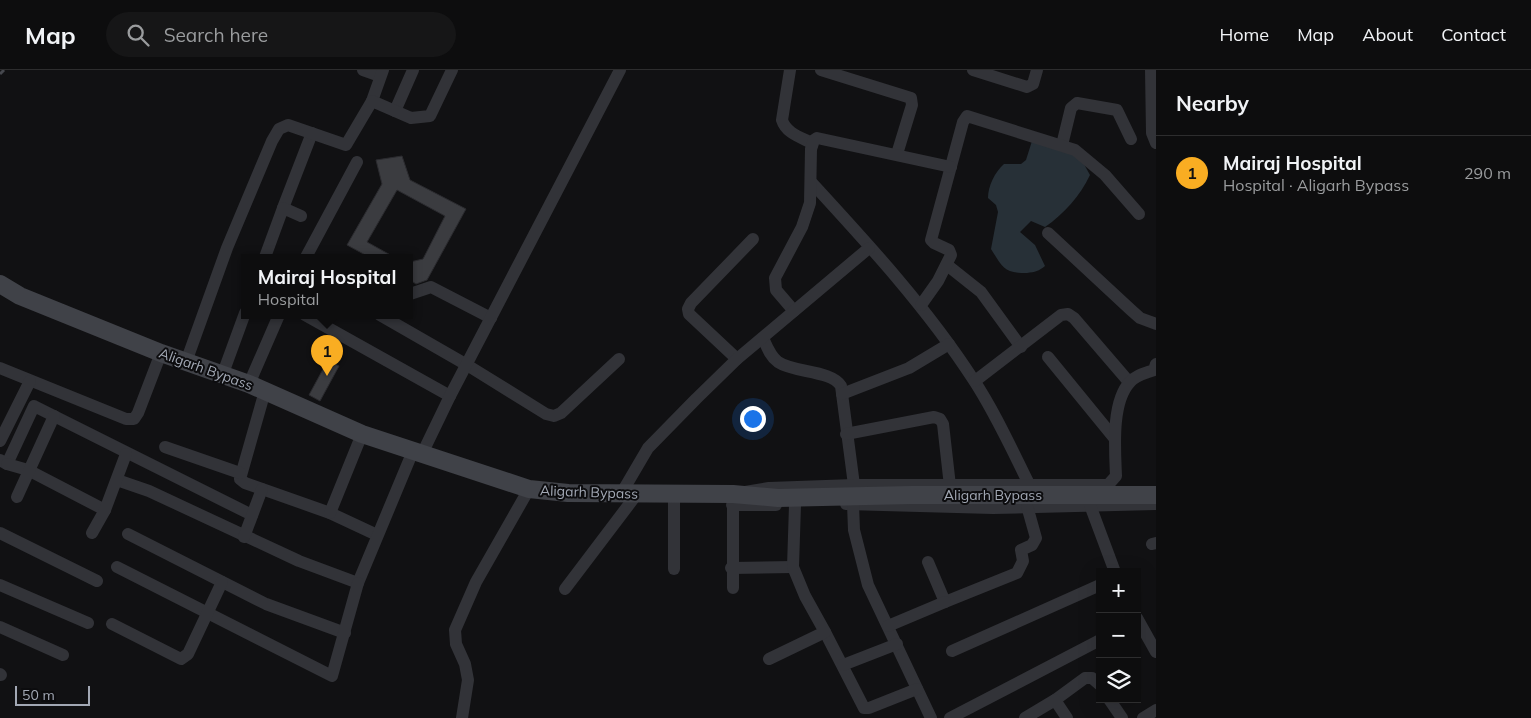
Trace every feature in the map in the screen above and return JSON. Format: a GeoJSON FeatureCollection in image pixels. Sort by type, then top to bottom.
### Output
{"type":"FeatureCollection","features":[{"type":"Feature","properties":{"kind":"main road","name":"Aligarh Bypass"},"geometry":{"type":"LineString","coordinates":[[0,284],[20,296],[161,353],[249,384],[362,434],[529,489],[629,494],[674,494],[732,500],[911,495],[1156,495]]}},
{"type":"Feature","properties":{"kind":"street"},"geometry":{"type":"LineString","coordinates":[[186,362],[227,248],[272,141],[279,129],[288,125],[346,145],[372,101],[382,73],[363,70]]}},
{"type":"Feature","properties":{"kind":"street"},"geometry":{"type":"LineString","coordinates":[[395,111],[413,70]]}},
{"type":"Feature","properties":{"kind":"street"},"geometry":{"type":"LineString","coordinates":[[372,101],[411,118],[430,116],[452,70]]}},
{"type":"Feature","properties":{"kind":"street"},"geometry":{"type":"LineString","coordinates":[[117,567],[332,676],[358,583],[377,535],[417,453],[467,365],[620,70]]}},
{"type":"Feature","properties":{"kind":"street"},"geometry":{"type":"LineString","coordinates":[[790,70],[782,120],[784,127],[812,143]]}},
{"type":"Feature","properties":{"kind":"street"},"geometry":{"type":"LineString","coordinates":[[820,70],[911,98],[912,105],[897,154]]}},
{"type":"Feature","properties":{"kind":"street"},"geometry":{"type":"LineString","coordinates":[[973,70],[1027,87],[1032,84],[1037,70]]}},
{"type":"Feature","properties":{"kind":"street"},"geometry":{"type":"LineString","coordinates":[[1151,70],[1152,133],[1156,143]]}},
{"type":"Feature","properties":{"kind":"street"},"geometry":{"type":"LineString","coordinates":[[1062,145],[1072,108],[1077,103],[1117,110],[1131,138]]}},
{"type":"Feature","properties":{"kind":"street"},"geometry":{"type":"LineString","coordinates":[[921,305],[947,264],[950,252],[934,244],[931,240],[963,122],[968,116],[1062,145],[1090,160],[1140,214]]}},
{"type":"Feature","properties":{"kind":"street"},"geometry":{"type":"LineString","coordinates":[[266,254],[312,133]]}},
{"type":"Feature","properties":{"kind":"street"},"geometry":{"type":"LineString","coordinates":[[794,311],[776,290],[775,278],[802,227],[810,203],[812,143],[817,138],[951,167]]}},
{"type":"Feature","properties":{"kind":"street"},"geometry":{"type":"LineString","coordinates":[[308,254],[357,162]]}},
{"type":"Feature","properties":{"kind":"street"},"geometry":{"type":"LineString","coordinates":[[812,183],[921,305],[975,381],[1030,486]]}},
{"type":"Feature","properties":{"kind":"street"},"geometry":{"type":"LineString","coordinates":[[283,208],[301,216]]}},
{"type":"Feature","properties":{"kind":"street"},"geometry":{"type":"LineString","coordinates":[[1048,233],[1140,318],[1156,324]]}},
{"type":"Feature","properties":{"kind":"street"},"geometry":{"type":"LineString","coordinates":[[737,359],[689,314],[688,308],[753,239]]}},
{"type":"Feature","properties":{"kind":"street"},"geometry":{"type":"LineString","coordinates":[[565,589],[629,494],[648,448],[737,359],[869,248]]}},
{"type":"Feature","properties":{"kind":"street"},"geometry":{"type":"LineString","coordinates":[[947,264],[981,292],[1021,347]]}},
{"type":"Feature","properties":{"kind":"street"},"geometry":{"type":"LineString","coordinates":[[413,293],[431,287],[443,291],[491,318]]}},
{"type":"Feature","properties":{"kind":"street"},"geometry":{"type":"LineString","coordinates":[[975,381],[1061,315],[1068,314],[1074,318],[1129,382]]}},
{"type":"Feature","properties":{"kind":"street"},"geometry":{"type":"LineString","coordinates":[[222,376],[242,319]]}},
{"type":"Feature","properties":{"kind":"street"},"geometry":{"type":"LineString","coordinates":[[249,384],[277,319]]}},
{"type":"Feature","properties":{"kind":"street"},"geometry":{"type":"LineString","coordinates":[[312,319],[450,396]]}},
{"type":"Feature","properties":{"kind":"street"},"geometry":{"type":"LineString","coordinates":[[389,319],[546,414],[554,416],[561,413],[619,359]]}},
{"type":"Feature","properties":{"kind":"street"},"geometry":{"type":"LineString","coordinates":[[762,338],[777,361],[786,366],[832,378],[841,386],[854,485]]}},
{"type":"Feature","properties":{"kind":"street"},"geometry":{"type":"LineString","coordinates":[[842,394],[909,368],[949,344]]}},
{"type":"Feature","properties":{"kind":"street"},"geometry":{"type":"LineString","coordinates":[[0,368],[126,419],[134,420],[161,353]]}},
{"type":"Feature","properties":{"kind":"street"},"geometry":{"type":"LineString","coordinates":[[1048,357],[1115,439]]}},
{"type":"Feature","properties":{"kind":"street"},"geometry":{"type":"LineString","coordinates":[[732,500],[769,488],[854,485],[1108,485],[1116,476],[1115,439],[1119,403],[1129,382],[1155,367]]}},
{"type":"Feature","properties":{"kind":"street"},"geometry":{"type":"LineString","coordinates":[[0,441],[30,381]]}},
{"type":"Feature","properties":{"kind":"street"},"geometry":{"type":"LineString","coordinates":[[265,391],[240,473],[241,481],[330,514],[377,535]]}},
{"type":"Feature","properties":{"kind":"street"},"geometry":{"type":"LineString","coordinates":[[105,510],[28,470],[4,462],[34,406],[126,454],[252,515]]}},
{"type":"Feature","properties":{"kind":"street"},"geometry":{"type":"LineString","coordinates":[[17,497],[54,416]]}},
{"type":"Feature","properties":{"kind":"street"},"geometry":{"type":"LineString","coordinates":[[846,434],[934,417],[940,419],[943,424],[950,486]]}},
{"type":"Feature","properties":{"kind":"street"},"geometry":{"type":"LineString","coordinates":[[330,514],[362,434]]}},
{"type":"Feature","properties":{"kind":"street"},"geometry":{"type":"LineString","coordinates":[[165,447],[240,473]]}},
{"type":"Feature","properties":{"kind":"street"},"geometry":{"type":"LineString","coordinates":[[92,534],[105,510],[126,454]]}},
{"type":"Feature","properties":{"kind":"street"},"geometry":{"type":"LineString","coordinates":[[117,480],[149,491],[244,537],[299,561],[358,583]]}},
{"type":"Feature","properties":{"kind":"street"},"geometry":{"type":"LineString","coordinates":[[244,537],[262,489]]}},
{"type":"Feature","properties":{"kind":"street"},"geometry":{"type":"LineString","coordinates":[[462,718],[468,680],[465,664],[456,644],[455,630],[476,582],[529,489]]}},
{"type":"Feature","properties":{"kind":"street"},"geometry":{"type":"LineString","coordinates":[[674,494],[674,570]]}},
{"type":"Feature","properties":{"kind":"street"},"geometry":{"type":"LineString","coordinates":[[732,500],[796,505],[853,504],[909,507],[1156,504]]}},
{"type":"Feature","properties":{"kind":"street"},"geometry":{"type":"LineString","coordinates":[[732,500],[731,568],[733,588]]}},
{"type":"Feature","properties":{"kind":"street"},"geometry":{"type":"LineString","coordinates":[[853,504],[854,530],[868,585],[931,718]]}},
{"type":"Feature","properties":{"kind":"street"},"geometry":{"type":"LineString","coordinates":[[796,505],[793,568],[805,596],[864,708],[869,708],[918,689]]}},
{"type":"Feature","properties":{"kind":"street"},"geometry":{"type":"LineString","coordinates":[[1090,505],[1114,568]]}},
{"type":"Feature","properties":{"kind":"street"},"geometry":{"type":"LineString","coordinates":[[888,626],[1017,573],[1023,561],[1021,550],[1032,545],[1036,538],[1027,506]]}},
{"type":"Feature","properties":{"kind":"street"},"geometry":{"type":"LineString","coordinates":[[0,533],[97,581]]}},
{"type":"Feature","properties":{"kind":"street"},"geometry":{"type":"LineString","coordinates":[[128,534],[266,604],[345,633]]}},
{"type":"Feature","properties":{"kind":"street"},"geometry":{"type":"LineString","coordinates":[[928,562],[945,602]]}},
{"type":"Feature","properties":{"kind":"street"},"geometry":{"type":"LineString","coordinates":[[731,568],[793,568]]}},
{"type":"Feature","properties":{"kind":"street"},"geometry":{"type":"LineString","coordinates":[[112,624],[181,659],[188,654],[222,582]]}},
{"type":"Feature","properties":{"kind":"street"},"geometry":{"type":"LineString","coordinates":[[0,585],[88,623]]}},
{"type":"Feature","properties":{"kind":"street"},"geometry":{"type":"LineString","coordinates":[[952,651],[1096,587]]}},
{"type":"Feature","properties":{"kind":"street"},"geometry":{"type":"LineString","coordinates":[[1141,625],[1156,652]]}},
{"type":"Feature","properties":{"kind":"street"},"geometry":{"type":"LineString","coordinates":[[0,627],[63,655]]}},
{"type":"Feature","properties":{"kind":"street"},"geometry":{"type":"LineString","coordinates":[[769,659],[825,632]]}},
{"type":"Feature","properties":{"kind":"street"},"geometry":{"type":"LineString","coordinates":[[950,718],[1096,642]]}},
{"type":"Feature","properties":{"kind":"street"},"geometry":{"type":"LineString","coordinates":[[843,665],[897,644]]}},
{"type":"Feature","properties":{"kind":"street"},"geometry":{"type":"LineString","coordinates":[[1025,718],[1055,700],[1085,678],[1092,678],[1096,682]]}},
{"type":"Feature","properties":{"kind":"street"},"geometry":{"type":"LineString","coordinates":[[1055,700],[1067,718]]}},
{"type":"Feature","properties":{"kind":"street"},"geometry":{"type":"LineString","coordinates":[[1112,703],[1122,718]]}},
{"type":"Feature","properties":{"kind":"street"},"geometry":{"type":"LineString","coordinates":[[1143,718],[1156,710]]}},
{"type":"Feature","properties":{"kind":"shaded area"},"geometry":{"type":"Polygon","coordinates":[[[1032,141],[1080,157],[1090,175],[1076,197],[1052,222],[1045,227],[1031,221],[1020,232],[1035,245],[1045,266],[1035,272],[1019,273],[1005,268],[991,249],[998,212],[996,205],[988,198],[988,193],[993,180],[1004,164],[1021,164],[1026,160],[1032,141]]]}},
{"type":"Feature","properties":{"kind":"building"},"geometry":{"type":"Polygon","coordinates":[[[402,156],[410,180],[466,209],[427,280],[416,284],[413,282],[413,261],[423,259],[445,216],[397,190],[367,242],[389,254],[364,254],[347,245],[382,184],[376,160],[402,156]]]}},
{"type":"Feature","properties":{"kind":"building"},"geometry":{"type":"Polygon","coordinates":[[[328,360],[339,366],[320,401],[309,395],[328,360]]]}},
{"type":"Feature","properties":{"kind":"railway"},"geometry":{"type":"LineString","coordinates":[[0,74],[4,70]]}},
{"type":"Feature","properties":{"kind":"place","name":"Mairaj Hospital"},"geometry":{"type":"Point","coordinates":[327,376]}}]}
